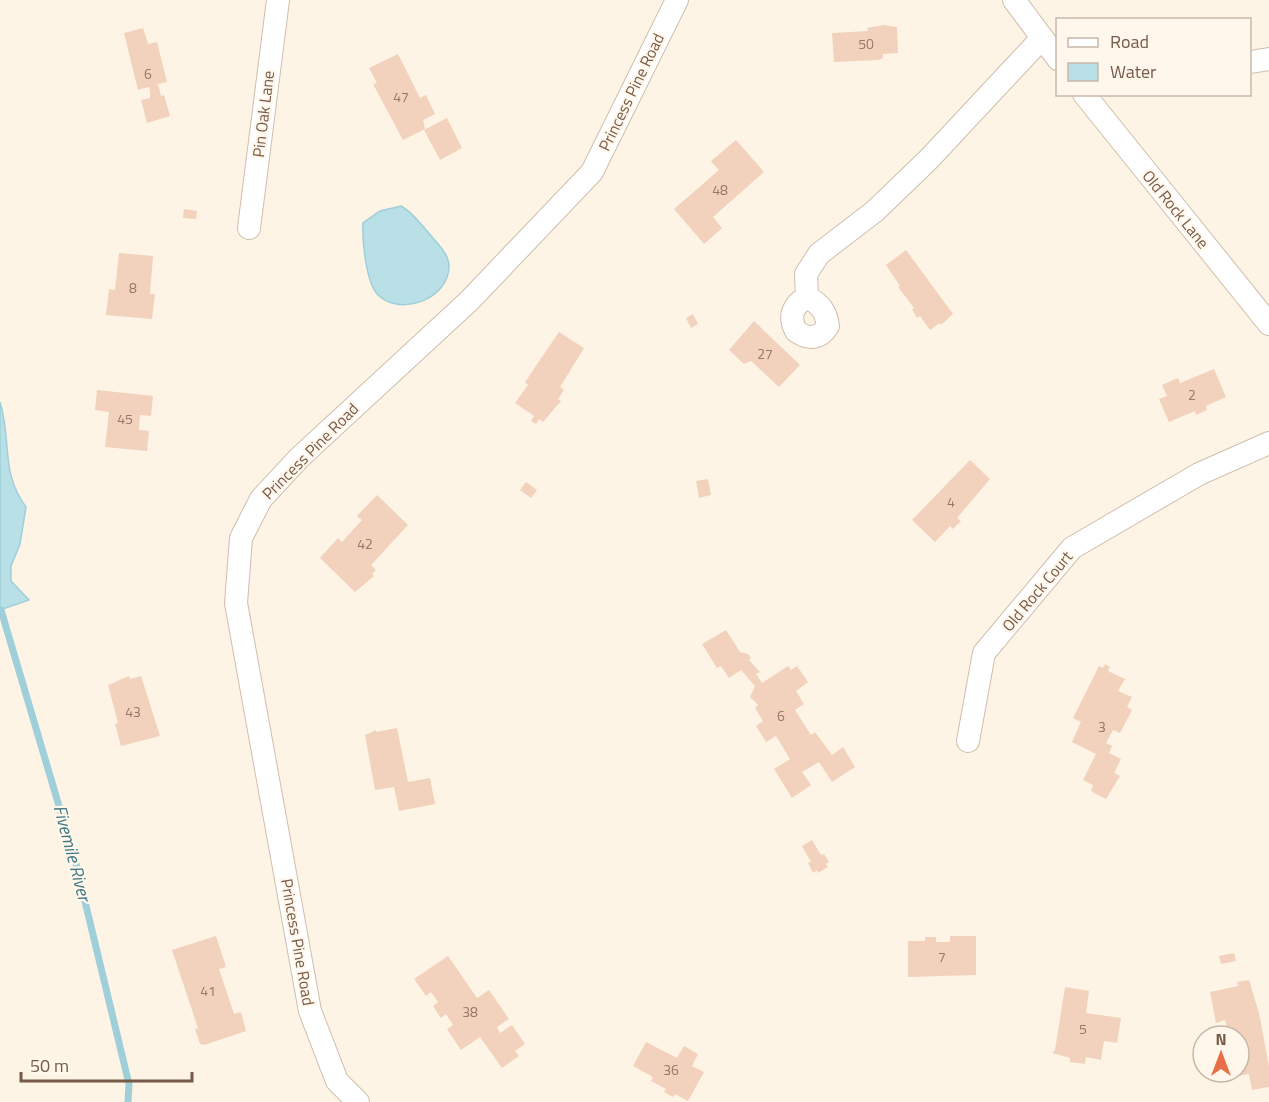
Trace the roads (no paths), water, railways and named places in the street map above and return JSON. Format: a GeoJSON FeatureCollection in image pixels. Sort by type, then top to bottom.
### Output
{"type":"FeatureCollection","features":[{"type":"Feature","properties":{"kind":"street","name":"Pin Oak Lane"},"geometry":{"type":"LineString","coordinates":[[249,228],[278,0]]}},
{"type":"Feature","properties":{"kind":"street","name":"Princess Pine Road"},"geometry":{"type":"LineString","coordinates":[[358,1102],[337,1081],[310,1011],[236,603],[241,538],[261,499],[299,458],[469,301],[592,172],[677,0]]}},
{"type":"Feature","properties":{"kind":"street"},"geometry":{"type":"LineString","coordinates":[[1014,0],[1056,56]]}},
{"type":"Feature","properties":{"kind":"street"},"geometry":{"type":"LineString","coordinates":[[807,297],[806,274],[819,254],[875,211],[929,159],[1042,38]]}},
{"type":"Feature","properties":{"kind":"street"},"geometry":{"type":"LineString","coordinates":[[1251,62],[1269,58]]}},
{"type":"Feature","properties":{"kind":"street","name":"Old Rock Lane"},"geometry":{"type":"LineString","coordinates":[[1086,96],[1269,324]]}},
{"type":"Feature","properties":{"kind":"street","name":"Old Rock Court"},"geometry":{"type":"LineString","coordinates":[[968,741],[984,653],[1072,548],[1198,474],[1269,443]]}},
{"type":"Feature","properties":{"kind":"water"},"geometry":{"type":"Polygon","coordinates":[[[401,206],[415,217],[441,247],[447,256],[449,266],[447,278],[441,288],[422,301],[411,304],[388,301],[378,295],[370,281],[364,250],[363,223],[380,211],[401,206]]]}},
{"type":"Feature","properties":{"kind":"water"},"geometry":{"type":"Polygon","coordinates":[[[0,402],[10,469],[18,494],[26,507],[20,544],[11,566],[11,581],[29,600],[0,610],[0,402]]]}},
{"type":"Feature","properties":{"kind":"waterway","name":"Fivemile River"},"geometry":{"type":"LineString","coordinates":[[1,610],[75,860],[129,1084],[128,1102]]}}]}
